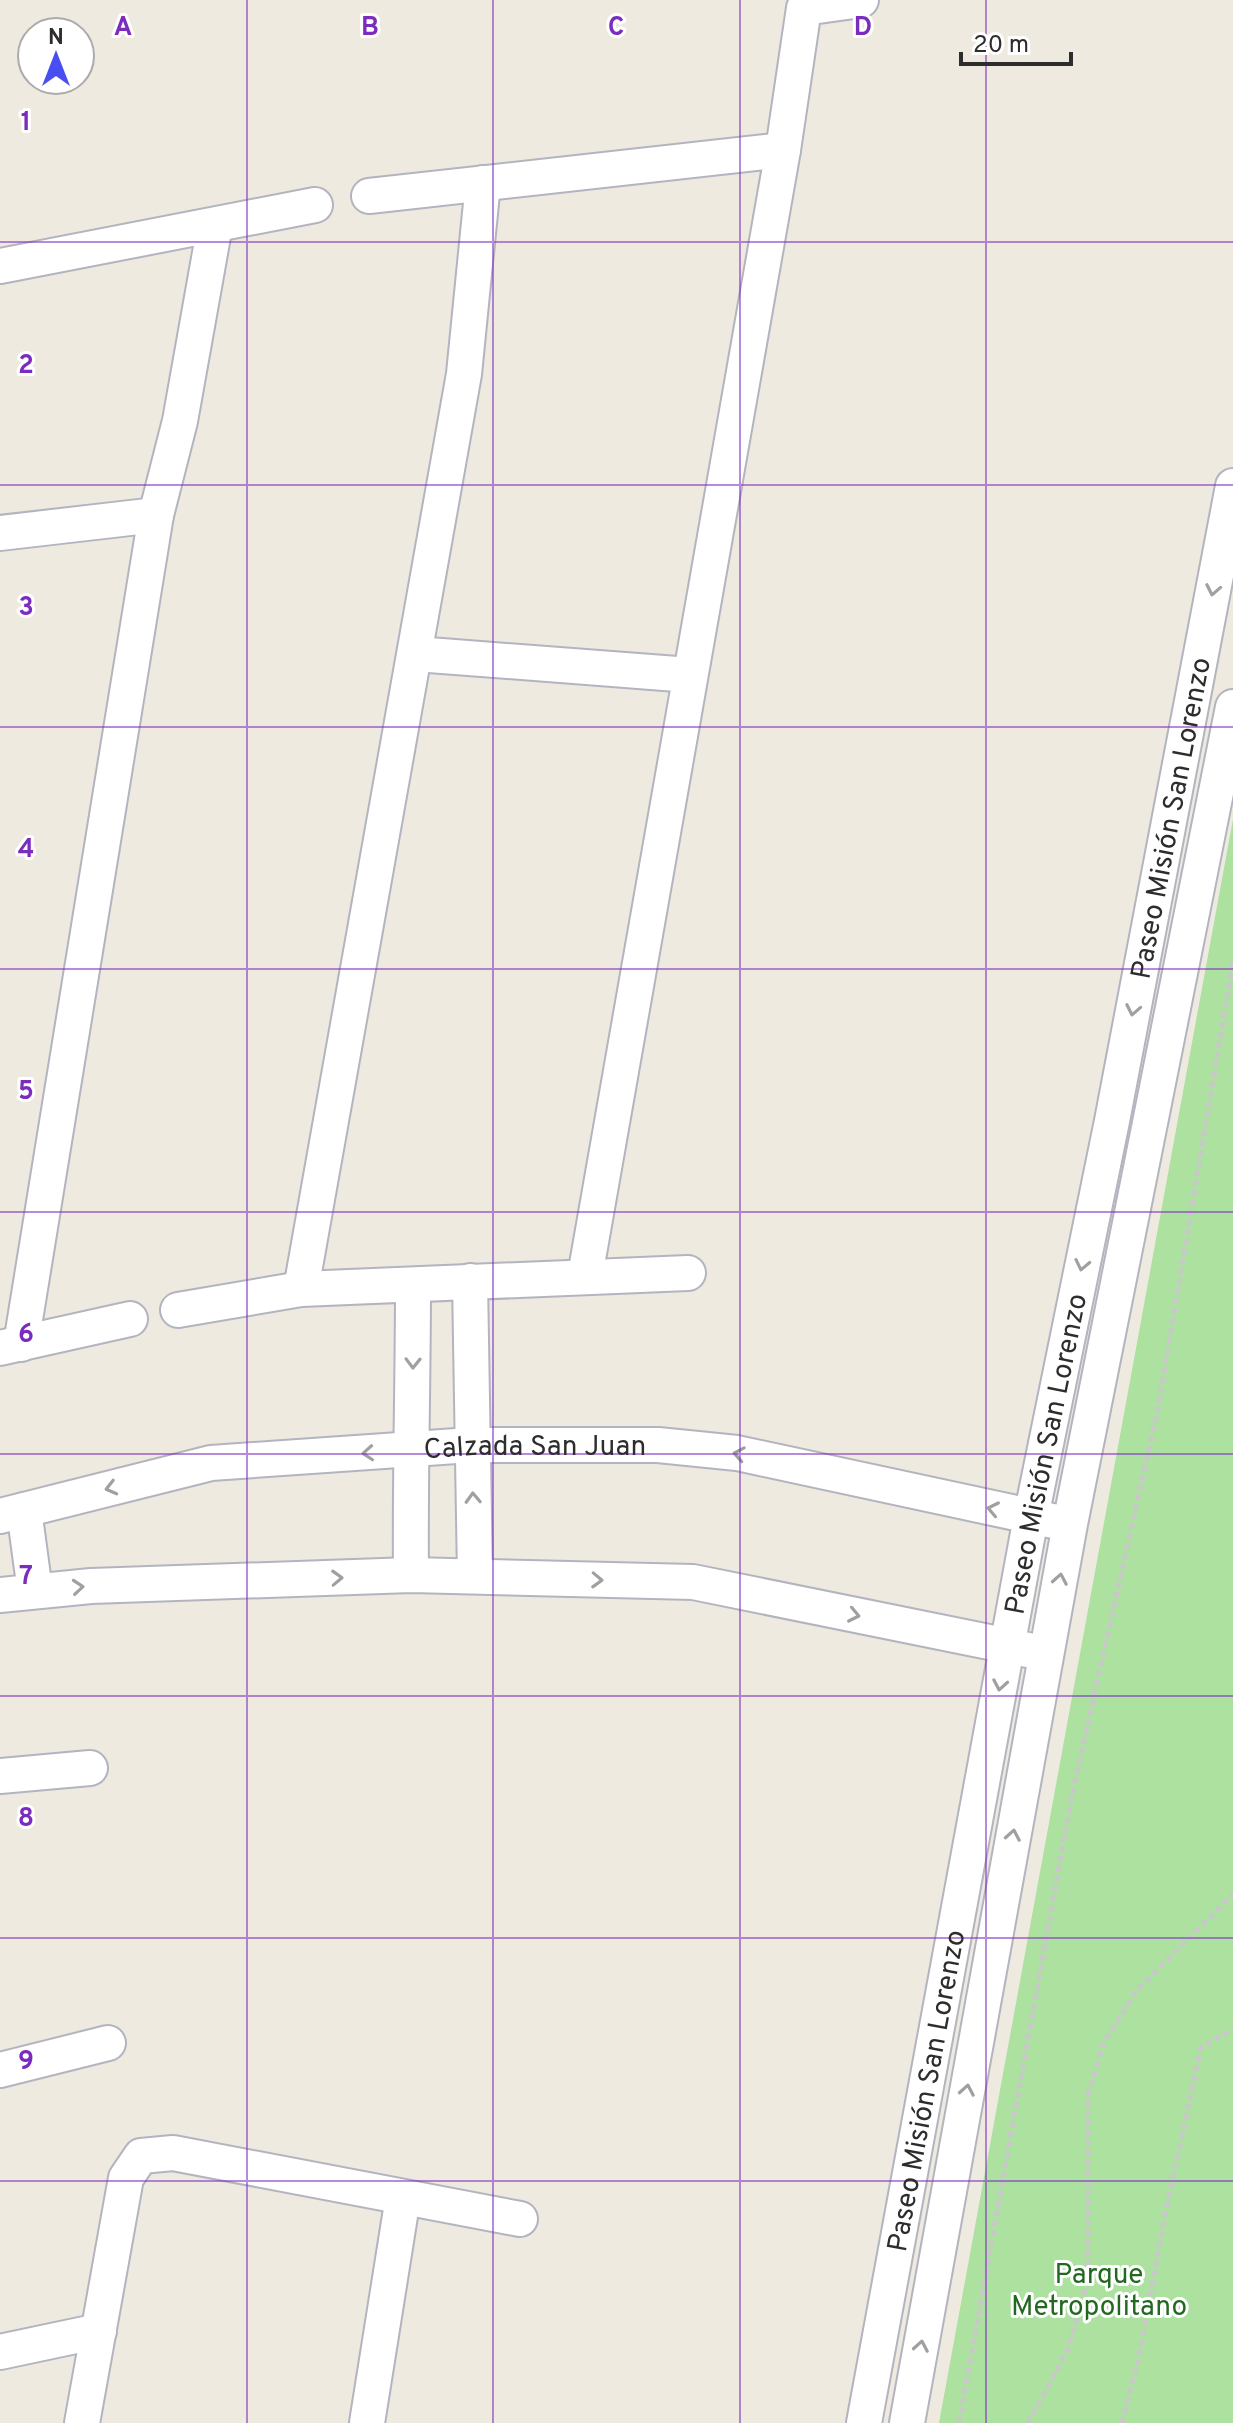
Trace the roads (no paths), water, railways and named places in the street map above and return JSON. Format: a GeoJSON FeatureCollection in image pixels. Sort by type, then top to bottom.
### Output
{"type":"FeatureCollection","features":[{"type":"Feature","properties":{"kind":"street"},"geometry":{"type":"LineString","coordinates":[[585,1276],[783,150],[804,8],[861,0]]}},
{"type":"Feature","properties":{"kind":"street"},"geometry":{"type":"LineString","coordinates":[[369,196],[783,150]]}},
{"type":"Feature","properties":{"kind":"street"},"geometry":{"type":"LineString","coordinates":[[301,1289],[464,374],[483,183]]}},
{"type":"Feature","properties":{"kind":"street"},"geometry":{"type":"LineString","coordinates":[[0,266],[315,205]]}},
{"type":"Feature","properties":{"kind":"street"},"geometry":{"type":"LineString","coordinates":[[130,1319],[10,1346],[156,515],[180,421],[215,225]]}},
{"type":"Feature","properties":{"kind":"street","name":"Paseo Misión San Lorenzo"},"geometry":{"type":"LineString","coordinates":[[864,2423],[1031,1517],[1112,1121],[1233,486]]}},
{"type":"Feature","properties":{"kind":"street"},"geometry":{"type":"LineString","coordinates":[[0,533],[156,515]]}},
{"type":"Feature","properties":{"kind":"street"},"geometry":{"type":"LineString","coordinates":[[416,654],[690,675]]}},
{"type":"Feature","properties":{"kind":"street","name":"Paseo Misión San Lorenzo"},"geometry":{"type":"LineString","coordinates":[[907,2423],[1070,1524],[1233,707]]}},
{"type":"Feature","properties":{"kind":"street"},"geometry":{"type":"LineString","coordinates":[[178,1310],[301,1289],[688,1273]]}},
{"type":"Feature","properties":{"kind":"street"},"geometry":{"type":"LineString","coordinates":[[470,1281],[475,1576]]}},
{"type":"Feature","properties":{"kind":"street"},"geometry":{"type":"LineString","coordinates":[[411,1575],[413,1285]]}},
{"type":"Feature","properties":{"kind":"street","name":"Calzada San Juan"},"geometry":{"type":"LineString","coordinates":[[12,1513],[211,1463],[471,1445],[658,1445],[737,1453],[1070,1524]]}},
{"type":"Feature","properties":{"kind":"street"},"geometry":{"type":"LineString","coordinates":[[12,1513],[35,1591]]}},
{"type":"Feature","properties":{"kind":"street"},"geometry":{"type":"LineString","coordinates":[[0,1595],[91,1586],[411,1575],[693,1582],[1046,1654]]}},
{"type":"Feature","properties":{"kind":"street"},"geometry":{"type":"LineString","coordinates":[[0,1776],[90,1768]]}},
{"type":"Feature","properties":{"kind":"street"},"geometry":{"type":"LineString","coordinates":[[0,2070],[108,2043]]}},
{"type":"Feature","properties":{"kind":"street"},"geometry":{"type":"LineString","coordinates":[[82,2423],[126,2178],[141,2156],[173,2153],[520,2219]]}},
{"type":"Feature","properties":{"kind":"street"},"geometry":{"type":"LineString","coordinates":[[367,2423],[403,2197]]}},
{"type":"Feature","properties":{"kind":"street"},"geometry":{"type":"LineString","coordinates":[[0,2352],[99,2331]]}},
{"type":"Feature","properties":{"kind":"park label","name":"Parque Metropolitano"},"geometry":{"type":"Point","coordinates":[1099,2289]}}]}
